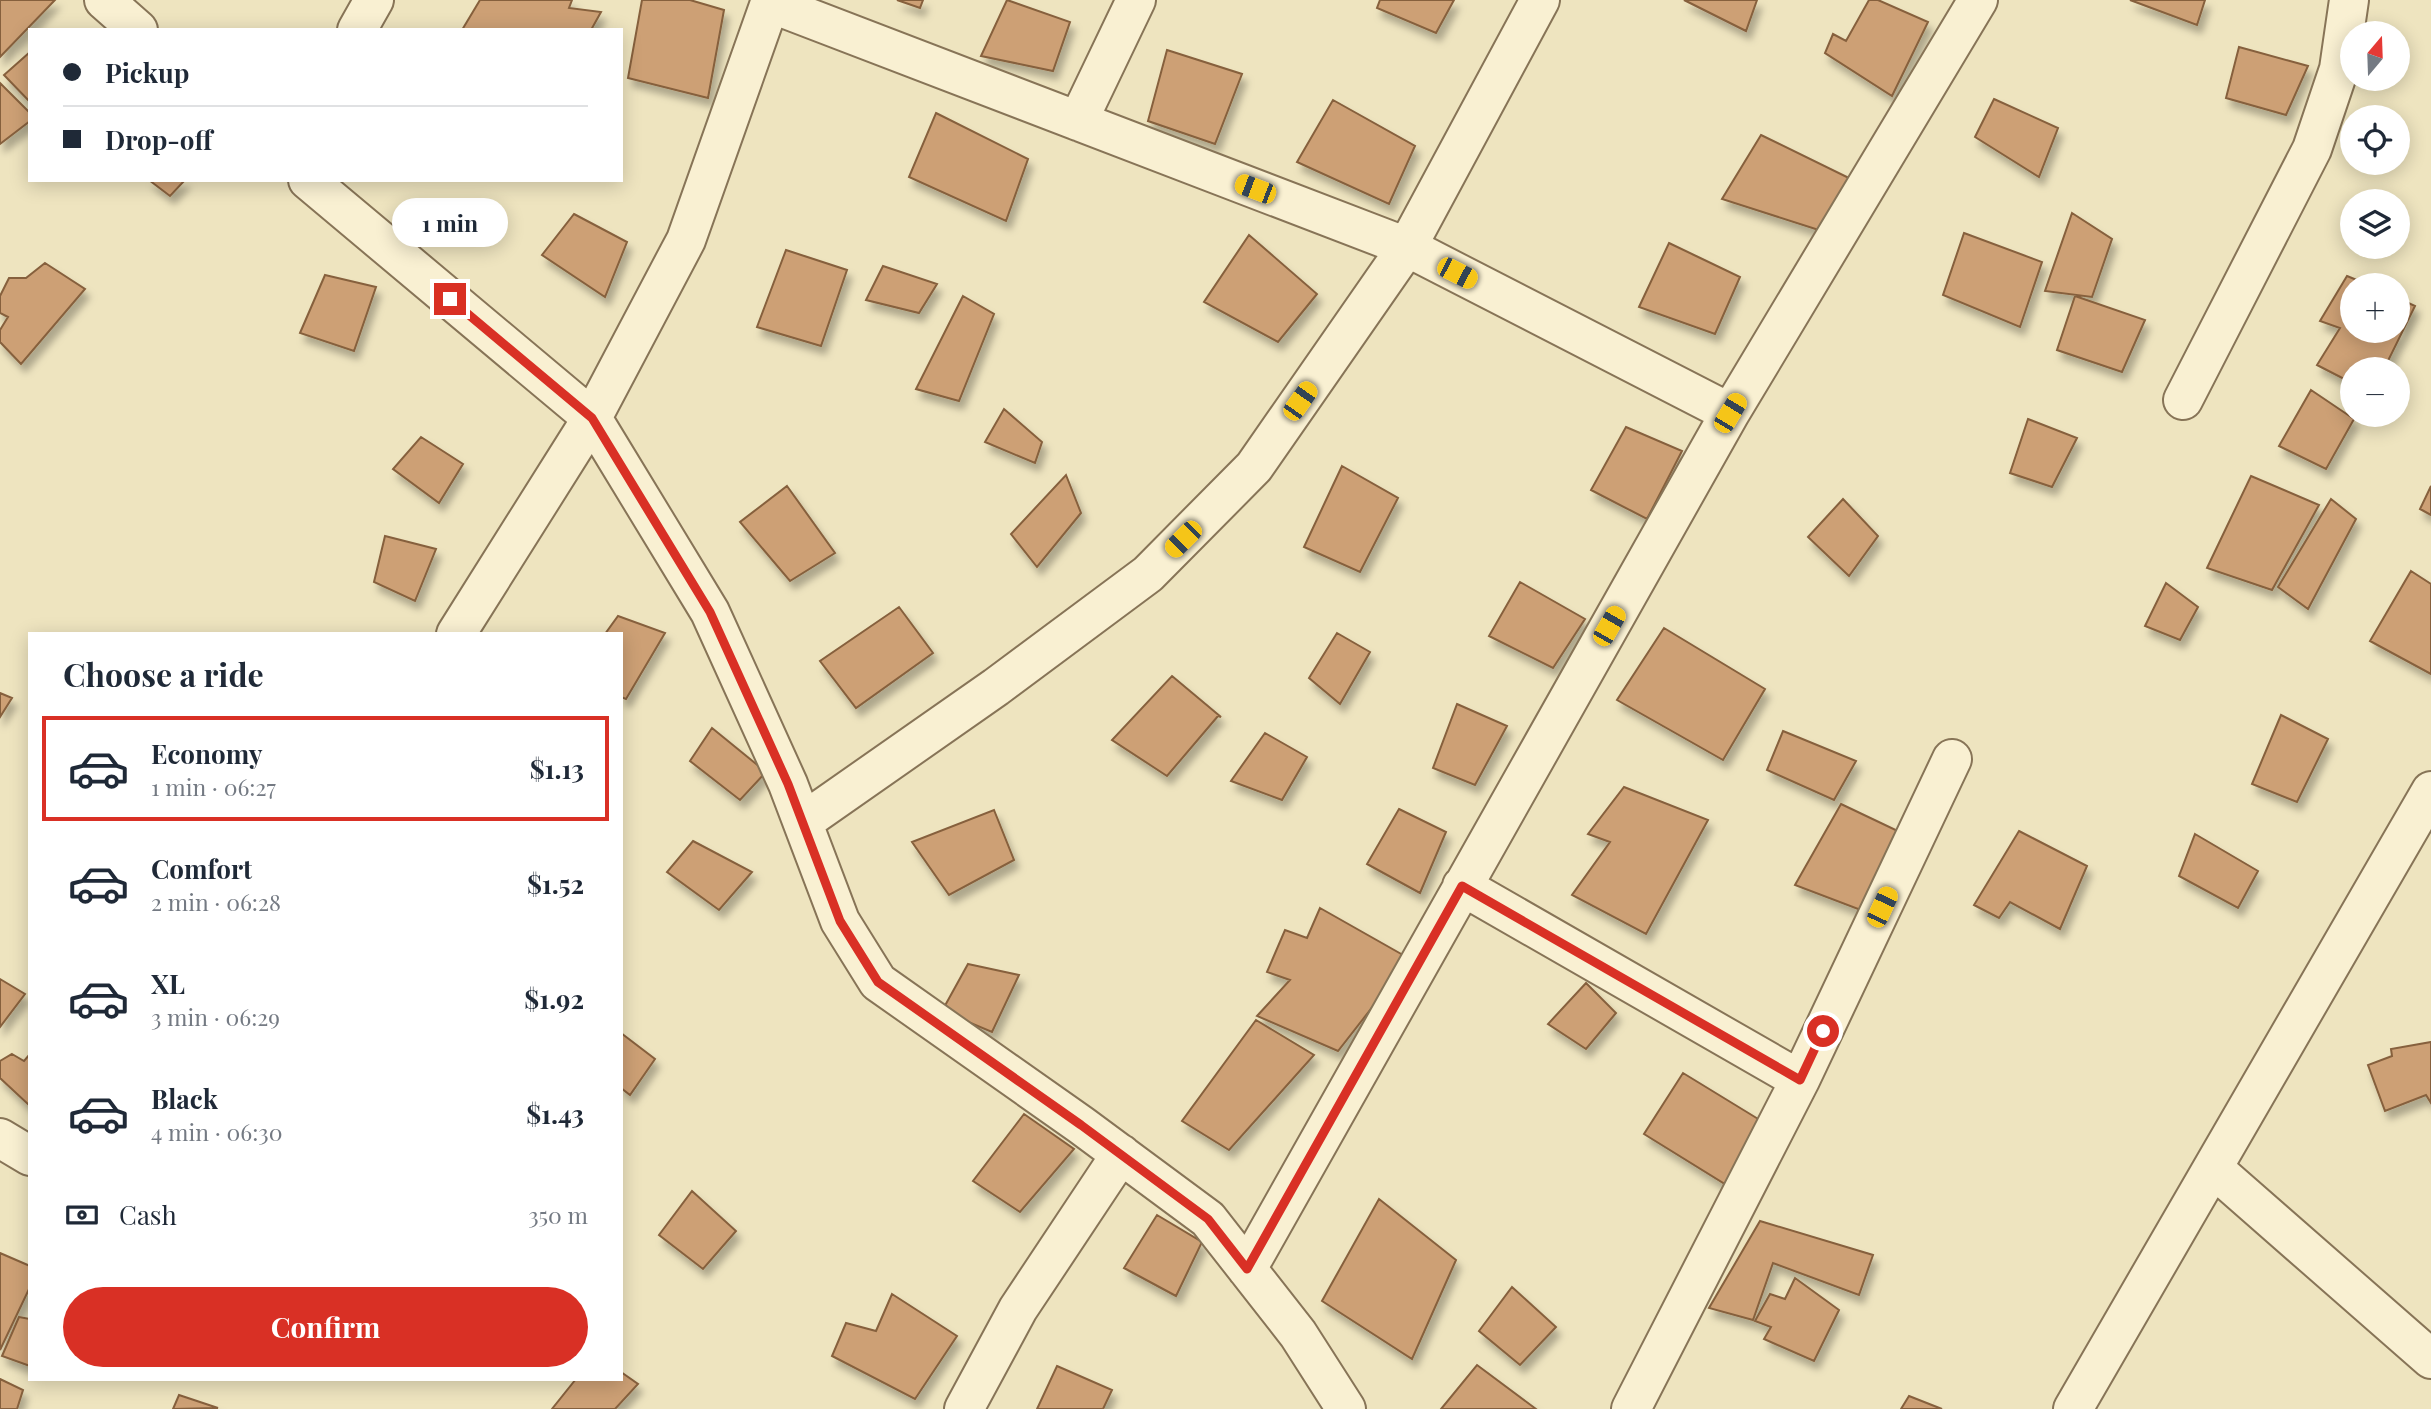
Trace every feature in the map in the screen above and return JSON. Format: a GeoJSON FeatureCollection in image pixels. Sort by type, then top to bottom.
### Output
{"type":"FeatureCollection","features":[{"type":"Feature","properties":{"kind":"street"},"geometry":{"type":"LineString","coordinates":[[104,0],[136,28]]}},
{"type":"Feature","properties":{"kind":"street"},"geometry":{"type":"LineString","coordinates":[[358,28],[374,0]]}},
{"type":"Feature","properties":{"kind":"street"},"geometry":{"type":"LineString","coordinates":[[1078,121],[1136,0]]}},
{"type":"Feature","properties":{"kind":"street"},"geometry":{"type":"LineString","coordinates":[[803,822],[996,687],[1148,574],[1254,467],[1407,247],[1540,0]]}},
{"type":"Feature","properties":{"kind":"street"},"geometry":{"type":"LineString","coordinates":[[1247,1269],[1730,413],[1978,0]]}},
{"type":"Feature","properties":{"kind":"street"},"geometry":{"type":"LineString","coordinates":[[2183,400],[2312,149],[2339,69],[2349,0]]}},
{"type":"Feature","properties":{"kind":"street"},"geometry":{"type":"LineString","coordinates":[[457,632],[592,418],[686,240],[771,2],[1407,247],[1730,413]]}},
{"type":"Feature","properties":{"kind":"street"},"geometry":{"type":"LineString","coordinates":[[311,182],[592,418],[710,612],[788,784],[840,921],[878,982],[1208,1219],[1298,1334],[1346,1409]]}},
{"type":"Feature","properties":{"kind":"street"},"geometry":{"type":"LineString","coordinates":[[1631,1409],[1800,1080],[1952,759]]}},
{"type":"Feature","properties":{"kind":"street"},"geometry":{"type":"LineString","coordinates":[[2073,1409],[2431,791]]}},
{"type":"Feature","properties":{"kind":"street"},"geometry":{"type":"LineString","coordinates":[[2393,858],[2431,851]]}},
{"type":"Feature","properties":{"kind":"street"},"geometry":{"type":"LineString","coordinates":[[1462,886],[1800,1080]]}},
{"type":"Feature","properties":{"kind":"street"},"geometry":{"type":"LineString","coordinates":[[0,1138],[28,1155]]}},
{"type":"Feature","properties":{"kind":"street"},"geometry":{"type":"LineString","coordinates":[[964,1409],[1018,1309],[1121,1154]]}},
{"type":"Feature","properties":{"kind":"street"},"geometry":{"type":"LineString","coordinates":[[2213,1168],[2431,1359]]}},
{"type":"Feature","properties":{"kind":"building"},"geometry":{"type":"Polygon","coordinates":[[[0,0],[55,0],[0,57],[0,0]]]}},
{"type":"Feature","properties":{"kind":"building"},"geometry":{"type":"Polygon","coordinates":[[[480,0],[572,0],[569,8],[601,12],[592,28],[463,28],[480,0]]]}},
{"type":"Feature","properties":{"kind":"building"},"geometry":{"type":"Polygon","coordinates":[[[642,0],[690,0],[724,10],[708,98],[628,78],[642,0]]]}},
{"type":"Feature","properties":{"kind":"building"},"geometry":{"type":"Polygon","coordinates":[[[897,0],[923,0],[920,8],[897,0]]]}},
{"type":"Feature","properties":{"kind":"building"},"geometry":{"type":"Polygon","coordinates":[[[1007,0],[1070,22],[1053,71],[981,56],[1007,0]]]}},
{"type":"Feature","properties":{"kind":"building"},"geometry":{"type":"Polygon","coordinates":[[[1380,0],[1454,0],[1436,33],[1377,8],[1380,0]]]}},
{"type":"Feature","properties":{"kind":"building"},"geometry":{"type":"Polygon","coordinates":[[[1684,0],[1757,0],[1746,31],[1684,0]]]}},
{"type":"Feature","properties":{"kind":"building"},"geometry":{"type":"Polygon","coordinates":[[[1869,0],[1878,0],[1928,22],[1892,96],[1825,53],[1833,34],[1846,41],[1869,0]]]}},
{"type":"Feature","properties":{"kind":"building"},"geometry":{"type":"Polygon","coordinates":[[[2130,0],[2205,0],[2197,25],[2130,0]]]}},
{"type":"Feature","properties":{"kind":"building"},"geometry":{"type":"Polygon","coordinates":[[[2239,47],[2308,66],[2286,115],[2226,98],[2239,47]]]}},
{"type":"Feature","properties":{"kind":"building"},"geometry":{"type":"Polygon","coordinates":[[[1167,50],[1242,74],[1215,144],[1148,121],[1167,50]]]}},
{"type":"Feature","properties":{"kind":"building"},"geometry":{"type":"Polygon","coordinates":[[[28,54],[28,100],[4,75],[28,54]]]}},
{"type":"Feature","properties":{"kind":"building"},"geometry":{"type":"Polygon","coordinates":[[[0,83],[28,111],[28,123],[0,144],[0,83]]]}},
{"type":"Feature","properties":{"kind":"building"},"geometry":{"type":"Polygon","coordinates":[[[1994,99],[2058,128],[2039,177],[1975,137],[1994,99]]]}},
{"type":"Feature","properties":{"kind":"building"},"geometry":{"type":"Polygon","coordinates":[[[1333,100],[1415,146],[1389,204],[1297,162],[1333,100]]]}},
{"type":"Feature","properties":{"kind":"building"},"geometry":{"type":"Polygon","coordinates":[[[936,113],[1028,159],[1006,221],[909,177],[936,113]]]}},
{"type":"Feature","properties":{"kind":"building"},"geometry":{"type":"Polygon","coordinates":[[[1761,135],[1853,180],[1825,232],[1722,199],[1761,135]]]}},
{"type":"Feature","properties":{"kind":"building"},"geometry":{"type":"Polygon","coordinates":[[[152,182],[183,182],[170,196],[152,182]]]}},
{"type":"Feature","properties":{"kind":"building"},"geometry":{"type":"Polygon","coordinates":[[[2072,213],[2112,239],[2092,297],[2045,291],[2072,213]]]}},
{"type":"Feature","properties":{"kind":"building"},"geometry":{"type":"Polygon","coordinates":[[[574,214],[627,242],[605,297],[542,255],[574,214]]]}},
{"type":"Feature","properties":{"kind":"building"},"geometry":{"type":"Polygon","coordinates":[[[1964,233],[2042,262],[2020,327],[1943,295],[1964,233]]]}},
{"type":"Feature","properties":{"kind":"building"},"geometry":{"type":"Polygon","coordinates":[[[1249,235],[1317,294],[1278,342],[1204,302],[1249,235]]]}},
{"type":"Feature","properties":{"kind":"building"},"geometry":{"type":"Polygon","coordinates":[[[1669,243],[1740,277],[1715,334],[1639,307],[1669,243]]]}},
{"type":"Feature","properties":{"kind":"building"},"geometry":{"type":"Polygon","coordinates":[[[786,250],[847,270],[821,346],[757,327],[786,250]]]}},
{"type":"Feature","properties":{"kind":"building"},"geometry":{"type":"Polygon","coordinates":[[[45,263],[85,289],[21,364],[0,342],[0,330],[8,317],[0,313],[0,296],[9,278],[26,278],[45,263]]]}},
{"type":"Feature","properties":{"kind":"building"},"geometry":{"type":"Polygon","coordinates":[[[883,266],[937,284],[919,313],[866,300],[883,266]]]}},
{"type":"Feature","properties":{"kind":"building"},"geometry":{"type":"Polygon","coordinates":[[[325,275],[376,287],[354,351],[300,333],[325,275]]]}},
{"type":"Feature","properties":{"kind":"building"},"geometry":{"type":"Polygon","coordinates":[[[2340,288],[2340,328],[2320,321],[2340,288]]]}},
{"type":"Feature","properties":{"kind":"building"},"geometry":{"type":"Polygon","coordinates":[[[963,296],[994,314],[959,401],[916,389],[963,296]]]}},
{"type":"Feature","properties":{"kind":"building"},"geometry":{"type":"Polygon","coordinates":[[[2075,296],[2145,320],[2122,372],[2057,350],[2075,296]]]}},
{"type":"Feature","properties":{"kind":"building"},"geometry":{"type":"Polygon","coordinates":[[[2410,304],[2415,306],[2410,316],[2410,304]]]}},
{"type":"Feature","properties":{"kind":"building"},"geometry":{"type":"Polygon","coordinates":[[[2340,328],[2340,343],[2397,343],[2390,357],[2340,357],[2340,377],[2317,365],[2340,328]]]}},
{"type":"Feature","properties":{"kind":"building"},"geometry":{"type":"Polygon","coordinates":[[[2311,390],[2340,410],[2340,427],[2350,427],[2326,469],[2279,446],[2311,390]]]}},
{"type":"Feature","properties":{"kind":"building"},"geometry":{"type":"Polygon","coordinates":[[[1004,409],[1042,442],[1035,463],[985,442],[1004,409]]]}},
{"type":"Feature","properties":{"kind":"building"},"geometry":{"type":"Polygon","coordinates":[[[2028,419],[2077,438],[2052,487],[2010,473],[2028,419]]]}},
{"type":"Feature","properties":{"kind":"building"},"geometry":{"type":"Polygon","coordinates":[[[1626,427],[1682,451],[1647,519],[1591,490],[1626,427]]]}},
{"type":"Feature","properties":{"kind":"building"},"geometry":{"type":"Polygon","coordinates":[[[421,437],[463,464],[439,503],[393,469],[421,437]]]}},
{"type":"Feature","properties":{"kind":"building"},"geometry":{"type":"Polygon","coordinates":[[[1342,466],[1398,498],[1360,572],[1304,547],[1342,466]]]}},
{"type":"Feature","properties":{"kind":"building"},"geometry":{"type":"Polygon","coordinates":[[[1066,475],[1081,513],[1037,567],[1011,534],[1066,475]]]}},
{"type":"Feature","properties":{"kind":"building"},"geometry":{"type":"Polygon","coordinates":[[[2251,476],[2319,505],[2272,590],[2207,568],[2251,476]]]}},
{"type":"Feature","properties":{"kind":"building"},"geometry":{"type":"Polygon","coordinates":[[[787,486],[835,553],[790,581],[740,522],[787,486]]]}},
{"type":"Feature","properties":{"kind":"building"},"geometry":{"type":"Polygon","coordinates":[[[2431,486],[2431,515],[2420,509],[2431,486]]]}},
{"type":"Feature","properties":{"kind":"building"},"geometry":{"type":"Polygon","coordinates":[[[1843,499],[1878,536],[1849,576],[1808,537],[1843,499]]]}},
{"type":"Feature","properties":{"kind":"building"},"geometry":{"type":"Polygon","coordinates":[[[2331,499],[2356,519],[2308,609],[2278,587],[2331,499]]]}},
{"type":"Feature","properties":{"kind":"building"},"geometry":{"type":"Polygon","coordinates":[[[385,536],[436,549],[415,601],[374,582],[385,536]]]}},
{"type":"Feature","properties":{"kind":"building"},"geometry":{"type":"Polygon","coordinates":[[[2411,571],[2431,584],[2431,674],[2370,641],[2411,571]]]}},
{"type":"Feature","properties":{"kind":"building"},"geometry":{"type":"Polygon","coordinates":[[[1520,582],[1585,619],[1553,668],[1489,636],[1520,582]]]}},
{"type":"Feature","properties":{"kind":"building"},"geometry":{"type":"Polygon","coordinates":[[[2166,583],[2198,607],[2180,640],[2145,626],[2166,583]]]}},
{"type":"Feature","properties":{"kind":"building"},"geometry":{"type":"Polygon","coordinates":[[[899,607],[933,653],[856,708],[820,661],[899,607]]]}},
{"type":"Feature","properties":{"kind":"building"},"geometry":{"type":"Polygon","coordinates":[[[618,616],[665,633],[626,699],[623,698],[623,632],[606,632],[618,616]]]}},
{"type":"Feature","properties":{"kind":"building"},"geometry":{"type":"Polygon","coordinates":[[[1664,628],[1765,689],[1723,760],[1617,700],[1664,628]]]}},
{"type":"Feature","properties":{"kind":"building"},"geometry":{"type":"Polygon","coordinates":[[[1337,633],[1370,652],[1340,704],[1309,678],[1337,633]]]}},
{"type":"Feature","properties":{"kind":"building"},"geometry":{"type":"Polygon","coordinates":[[[1172,676],[1221,717],[1218,716],[1167,776],[1112,740],[1172,676]]]}},
{"type":"Feature","properties":{"kind":"building"},"geometry":{"type":"Polygon","coordinates":[[[0,693],[12,698],[0,717],[0,693]]]}},
{"type":"Feature","properties":{"kind":"building"},"geometry":{"type":"Polygon","coordinates":[[[1457,704],[1507,726],[1475,785],[1433,768],[1457,704]]]}},
{"type":"Feature","properties":{"kind":"building"},"geometry":{"type":"Polygon","coordinates":[[[2281,715],[2328,739],[2297,802],[2252,784],[2281,715]]]}},
{"type":"Feature","properties":{"kind":"building"},"geometry":{"type":"Polygon","coordinates":[[[712,728],[766,772],[740,800],[690,761],[712,728]]]}},
{"type":"Feature","properties":{"kind":"building"},"geometry":{"type":"Polygon","coordinates":[[[1783,731],[1856,761],[1834,800],[1767,770],[1783,731]]]}},
{"type":"Feature","properties":{"kind":"building"},"geometry":{"type":"Polygon","coordinates":[[[1265,733],[1307,757],[1282,800],[1231,781],[1265,733]]]}},
{"type":"Feature","properties":{"kind":"building"},"geometry":{"type":"Polygon","coordinates":[[[1624,787],[1708,820],[1646,934],[1572,895],[1610,842],[1588,834],[1624,787]]]}},
{"type":"Feature","properties":{"kind":"building"},"geometry":{"type":"Polygon","coordinates":[[[1841,804],[1902,833],[1866,912],[1795,885],[1841,804]]]}},
{"type":"Feature","properties":{"kind":"building"},"geometry":{"type":"Polygon","coordinates":[[[1399,809],[1446,832],[1420,893],[1367,864],[1399,809]]]}},
{"type":"Feature","properties":{"kind":"building"},"geometry":{"type":"Polygon","coordinates":[[[994,810],[1014,860],[949,895],[912,842],[994,810]]]}},
{"type":"Feature","properties":{"kind":"building"},"geometry":{"type":"Polygon","coordinates":[[[2019,831],[2087,866],[2060,929],[2010,902],[1999,918],[1974,905],[2019,831]]]}},
{"type":"Feature","properties":{"kind":"building"},"geometry":{"type":"Polygon","coordinates":[[[2195,834],[2258,871],[2238,908],[2179,876],[2195,834]]]}},
{"type":"Feature","properties":{"kind":"building"},"geometry":{"type":"Polygon","coordinates":[[[693,841],[752,872],[719,910],[667,872],[693,841]]]}},
{"type":"Feature","properties":{"kind":"building"},"geometry":{"type":"Polygon","coordinates":[[[1320,908],[1410,959],[1338,1051],[1257,1016],[1290,980],[1267,972],[1285,930],[1307,938],[1320,908]]]}},
{"type":"Feature","properties":{"kind":"building"},"geometry":{"type":"Polygon","coordinates":[[[968,964],[1019,975],[992,1032],[942,1011],[968,964]]]}},
{"type":"Feature","properties":{"kind":"building"},"geometry":{"type":"Polygon","coordinates":[[[0,979],[25,994],[0,1027],[0,979]]]}},
{"type":"Feature","properties":{"kind":"building"},"geometry":{"type":"Polygon","coordinates":[[[1586,983],[1616,1013],[1586,1049],[1548,1024],[1586,983]]]}},
{"type":"Feature","properties":{"kind":"building"},"geometry":{"type":"Polygon","coordinates":[[[1256,1020],[1314,1055],[1229,1150],[1182,1121],[1256,1020]]]}},
{"type":"Feature","properties":{"kind":"building"},"geometry":{"type":"Polygon","coordinates":[[[623,1035],[655,1059],[630,1095],[623,1090],[623,1035]]]}},
{"type":"Feature","properties":{"kind":"building"},"geometry":{"type":"Polygon","coordinates":[[[2431,1042],[2431,1103],[2426,1095],[2385,1111],[2368,1065],[2392,1056],[2391,1049],[2431,1042]]]}},
{"type":"Feature","properties":{"kind":"building"},"geometry":{"type":"Polygon","coordinates":[[[12,1054],[24,1061],[28,1056],[28,1104],[0,1078],[0,1061],[12,1054]]]}},
{"type":"Feature","properties":{"kind":"building"},"geometry":{"type":"Polygon","coordinates":[[[1683,1073],[1768,1125],[1733,1189],[1644,1134],[1683,1073]]]}},
{"type":"Feature","properties":{"kind":"building"},"geometry":{"type":"Polygon","coordinates":[[[1024,1114],[1074,1149],[1020,1212],[973,1181],[1024,1114]]]}},
{"type":"Feature","properties":{"kind":"building"},"geometry":{"type":"Polygon","coordinates":[[[692,1191],[736,1231],[703,1269],[659,1235],[692,1191]]]}},
{"type":"Feature","properties":{"kind":"building"},"geometry":{"type":"Polygon","coordinates":[[[1379,1199],[1456,1260],[1412,1359],[1322,1301],[1379,1199]]]}},
{"type":"Feature","properties":{"kind":"building"},"geometry":{"type":"Polygon","coordinates":[[[1157,1215],[1202,1242],[1176,1296],[1124,1268],[1157,1215]]]}},
{"type":"Feature","properties":{"kind":"building"},"geometry":{"type":"Polygon","coordinates":[[[1760,1221],[1873,1255],[1859,1295],[1773,1263],[1753,1320],[1709,1308],[1760,1221]]]}},
{"type":"Feature","properties":{"kind":"building"},"geometry":{"type":"Polygon","coordinates":[[[0,1253],[28,1265],[28,1291],[0,1350],[0,1253]]]}},
{"type":"Feature","properties":{"kind":"building"},"geometry":{"type":"Polygon","coordinates":[[[1795,1278],[1839,1310],[1814,1361],[1764,1339],[1771,1327],[1755,1321],[1770,1294],[1785,1299],[1795,1278]]]}},
{"type":"Feature","properties":{"kind":"building"},"geometry":{"type":"Polygon","coordinates":[[[1512,1287],[1556,1327],[1520,1365],[1479,1331],[1512,1287]]]}},
{"type":"Feature","properties":{"kind":"building"},"geometry":{"type":"Polygon","coordinates":[[[892,1294],[957,1336],[915,1399],[832,1356],[846,1323],[876,1331],[892,1294]]]}},
{"type":"Feature","properties":{"kind":"building"},"geometry":{"type":"Polygon","coordinates":[[[19,1317],[28,1319],[28,1365],[2,1356],[19,1317]]]}},
{"type":"Feature","properties":{"kind":"building"},"geometry":{"type":"Polygon","coordinates":[[[1477,1365],[1536,1409],[1441,1409],[1477,1365]]]}},
{"type":"Feature","properties":{"kind":"building"},"geometry":{"type":"Polygon","coordinates":[[[1057,1366],[1112,1390],[1103,1409],[1037,1409],[1057,1366]]]}},
{"type":"Feature","properties":{"kind":"building"},"geometry":{"type":"Polygon","coordinates":[[[623,1373],[638,1384],[615,1409],[552,1409],[574,1381],[623,1381],[623,1373]]]}},
{"type":"Feature","properties":{"kind":"building"},"geometry":{"type":"Polygon","coordinates":[[[0,1379],[23,1390],[17,1409],[0,1409],[0,1379]]]}},
{"type":"Feature","properties":{"kind":"building"},"geometry":{"type":"Polygon","coordinates":[[[179,1395],[218,1408],[173,1409],[179,1395]]]}},
{"type":"Feature","properties":{"kind":"building"},"geometry":{"type":"Polygon","coordinates":[[[1909,1396],[1942,1409],[1901,1409],[1909,1396]]]}},
{"type":"Feature","properties":{"kind":"route"},"geometry":{"type":"LineString","coordinates":[[450,299],[592,418],[710,612],[788,784],[840,921],[878,982],[1081,1125],[1208,1219],[1247,1269],[1462,886],[1800,1080],[1823,1031]]}}]}
